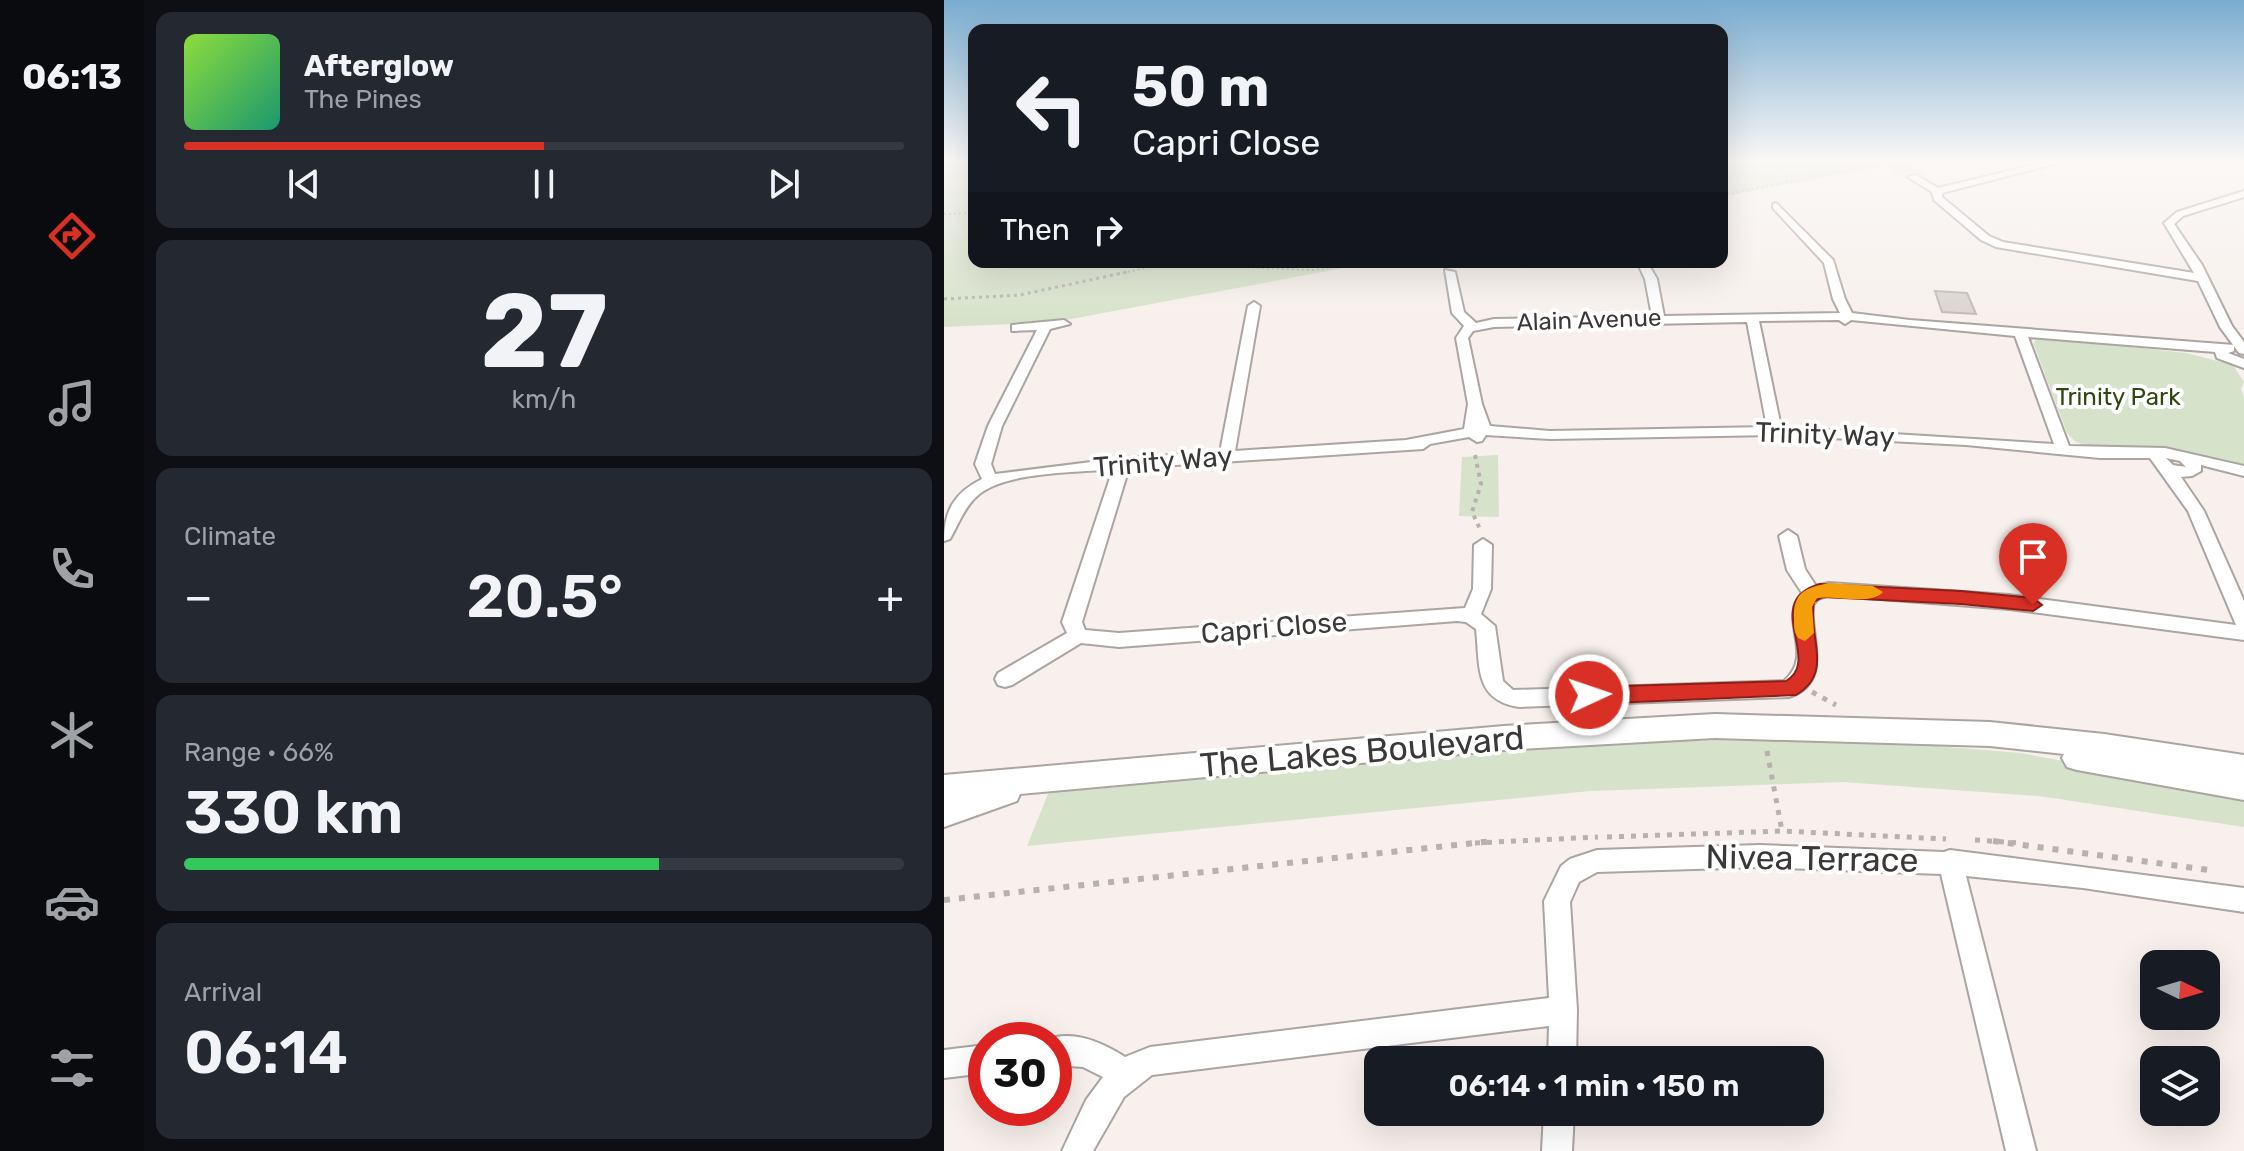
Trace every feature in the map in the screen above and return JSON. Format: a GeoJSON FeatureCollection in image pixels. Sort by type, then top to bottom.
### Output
{"type":"FeatureCollection","features":[{"type":"Feature","properties":{"kind":"street"},"geometry":{"type":"LineString","coordinates":[[1784,215],[1829,262],[1844,317]]}},
{"type":"Feature","properties":{"kind":"street"},"geometry":{"type":"LineString","coordinates":[[1957,215],[1985,238],[2000,245],[2203,278]]}},
{"type":"Feature","properties":{"kind":"street"},"geometry":{"type":"LineString","coordinates":[[2183,215],[2170,219],[2170,227],[2203,278],[2226,327],[2244,350]]}},
{"type":"Feature","properties":{"kind":"street"},"geometry":{"type":"LineString","coordinates":[[1645,268],[1651,279],[1658,318]]}},
{"type":"Feature","properties":{"kind":"street"},"geometry":{"type":"LineString","coordinates":[[1449,272],[1458,313],[1472,326],[1466,329],[1462,338],[1475,404],[1471,428],[1477,433]]}},
{"type":"Feature","properties":{"kind":"street"},"geometry":{"type":"LineString","coordinates":[[1227,455],[1254,306]]}},
{"type":"Feature","properties":{"kind":"street","name":"Alain Avenue"},"geometry":{"type":"LineString","coordinates":[[1472,326],[1658,318],[1844,317],[2170,347],[2230,356],[2244,350]]}},
{"type":"Feature","properties":{"kind":"street"},"geometry":{"type":"LineString","coordinates":[[1752,318],[1775,431]]}},
{"type":"Feature","properties":{"kind":"street"},"geometry":{"type":"LineString","coordinates":[[1016,328],[1064,324]]}},
{"type":"Feature","properties":{"kind":"street"},"geometry":{"type":"LineString","coordinates":[[944,535],[963,499],[990,480],[983,464],[995,426],[1045,327]]}},
{"type":"Feature","properties":{"kind":"street"},"geometry":{"type":"LineString","coordinates":[[2226,327],[2230,356],[2244,375]]}},
{"type":"Feature","properties":{"kind":"street"},"geometry":{"type":"LineString","coordinates":[[2020,332],[2063,449]]}},
{"type":"Feature","properties":{"kind":"street","name":"Trinity Way"},"geometry":{"type":"LineString","coordinates":[[990,480],[1123,463],[1412,443],[1439,444],[1477,433],[1518,439],[1550,435],[1775,431],[1899,436],[2063,449],[2190,466]]}},
{"type":"Feature","properties":{"kind":"street"},"geometry":{"type":"LineString","coordinates":[[1005,679],[1078,636],[1072,622],[1077,600],[1123,463]]}},
{"type":"Feature","properties":{"kind":"street"},"geometry":{"type":"LineString","coordinates":[[2164,463],[2196,511],[2244,622]]}},
{"type":"Feature","properties":{"kind":"street"},"geometry":{"type":"LineString","coordinates":[[2196,511],[2190,466],[2244,472]]}},
{"type":"Feature","properties":{"kind":"street"},"geometry":{"type":"LineString","coordinates":[[1788,536],[1796,570],[1811,593]]}},
{"type":"Feature","properties":{"kind":"street"},"geometry":{"type":"LineString","coordinates":[[1485,541],[1482,589],[1471,616],[1485,626],[1493,685],[1507,697],[1533,699],[1645,692],[1789,689],[1806,674],[1809,655],[1801,617],[1805,599],[1811,593],[1829,589],[1973,598],[2244,633]]}},
{"type":"Feature","properties":{"kind":"street","name":"Capri Close"},"geometry":{"type":"LineString","coordinates":[[1078,636],[1119,640],[1442,614],[1471,616]]}},
{"type":"Feature","properties":{"kind":"street","name":"The Lakes Boulevard"},"geometry":{"type":"LineString","coordinates":[[944,788],[1601,731],[1729,726],[2032,737],[2244,768]]}},
{"type":"Feature","properties":{"kind":"street","name":"The Lakes Boulevard"},"geometry":{"type":"LineString","coordinates":[[1913,732],[2244,787]]}},
{"type":"Feature","properties":{"kind":"street","name":"The Lakes Boulevard"},"geometry":{"type":"LineString","coordinates":[[944,813],[1051,779]]}},
{"type":"Feature","properties":{"kind":"street","name":"Nivea Terrace"},"geometry":{"type":"LineString","coordinates":[[1562,1046],[1557,901],[1563,883],[1579,867],[1597,861],[1704,855],[1823,855],[1950,861],[2054,872],[2244,900]]}},
{"type":"Feature","properties":{"kind":"street"},"geometry":{"type":"LineString","coordinates":[[1950,861],[2021,1151]]}},
{"type":"Feature","properties":{"kind":"street"},"geometry":{"type":"LineString","coordinates":[[1077,1151],[1097,1111],[1123,1073],[1150,1061],[1563,1010]]}},
{"type":"Feature","properties":{"kind":"street"},"geometry":{"type":"LineString","coordinates":[[1072,1051],[1100,1056],[1123,1073]]}},
{"type":"Feature","properties":{"kind":"street"},"geometry":{"type":"LineString","coordinates":[[944,1064],[968,1061]]}},
{"type":"Feature","properties":{"kind":"street"},"geometry":{"type":"LineString","coordinates":[[1557,1151],[1558,1126]]}},
{"type":"Feature","properties":{"kind":"path"},"geometry":{"type":"LineString","coordinates":[[944,299],[1020,295],[1145,268]]}},
{"type":"Feature","properties":{"kind":"path"},"geometry":{"type":"LineString","coordinates":[[1263,268],[1326,268]]}},
{"type":"Feature","properties":{"kind":"path"},"geometry":{"type":"LineString","coordinates":[[1475,455],[1481,484],[1471,503],[1470,514],[1485,541]]}},
{"type":"Feature","properties":{"kind":"green space"},"geometry":{"type":"Polygon","coordinates":[[[944,215],[968,215],[968,268],[1344,268],[1055,322],[944,327],[944,215]]]}},
{"type":"Feature","properties":{"kind":"green space","name":"Trinity Park"},"geometry":{"type":"Polygon","coordinates":[[[2046,338],[2186,353],[2233,365],[2244,382],[2241,389],[2244,397],[2244,466],[2166,448],[2088,446],[2076,442],[2067,433],[2034,345],[2035,340],[2046,338]]]}},
{"type":"Feature","properties":{"kind":"green space"},"geometry":{"type":"Polygon","coordinates":[[[1498,455],[1499,517],[1459,516],[1462,457],[1498,455]]]}},
{"type":"Feature","properties":{"kind":"green space"},"geometry":{"type":"Polygon","coordinates":[[[1839,738],[2020,753],[2244,794],[2244,827],[2039,796],[1843,782],[1590,791],[1027,846],[1050,789],[1585,743],[1839,738]]]}},
{"type":"Feature","properties":{"kind":"building"},"geometry":{"type":"Polygon","coordinates":[[[1935,291],[1967,293],[1976,314],[1942,312],[1935,291]]]}},
{"type":"Feature","properties":{"kind":"slow traffic"},"geometry":{"type":"LineString","coordinates":[[1805,633],[1801,617],[1805,599],[1811,593],[1829,589],[1873,592]]}},
{"type":"Feature","properties":{"kind":"route"},"geometry":{"type":"LineString","coordinates":[[1589,695],[1789,689],[1799,683],[1809,666],[1801,617],[1805,599],[1820,590],[1961,597],[2033,605]]}}]}
